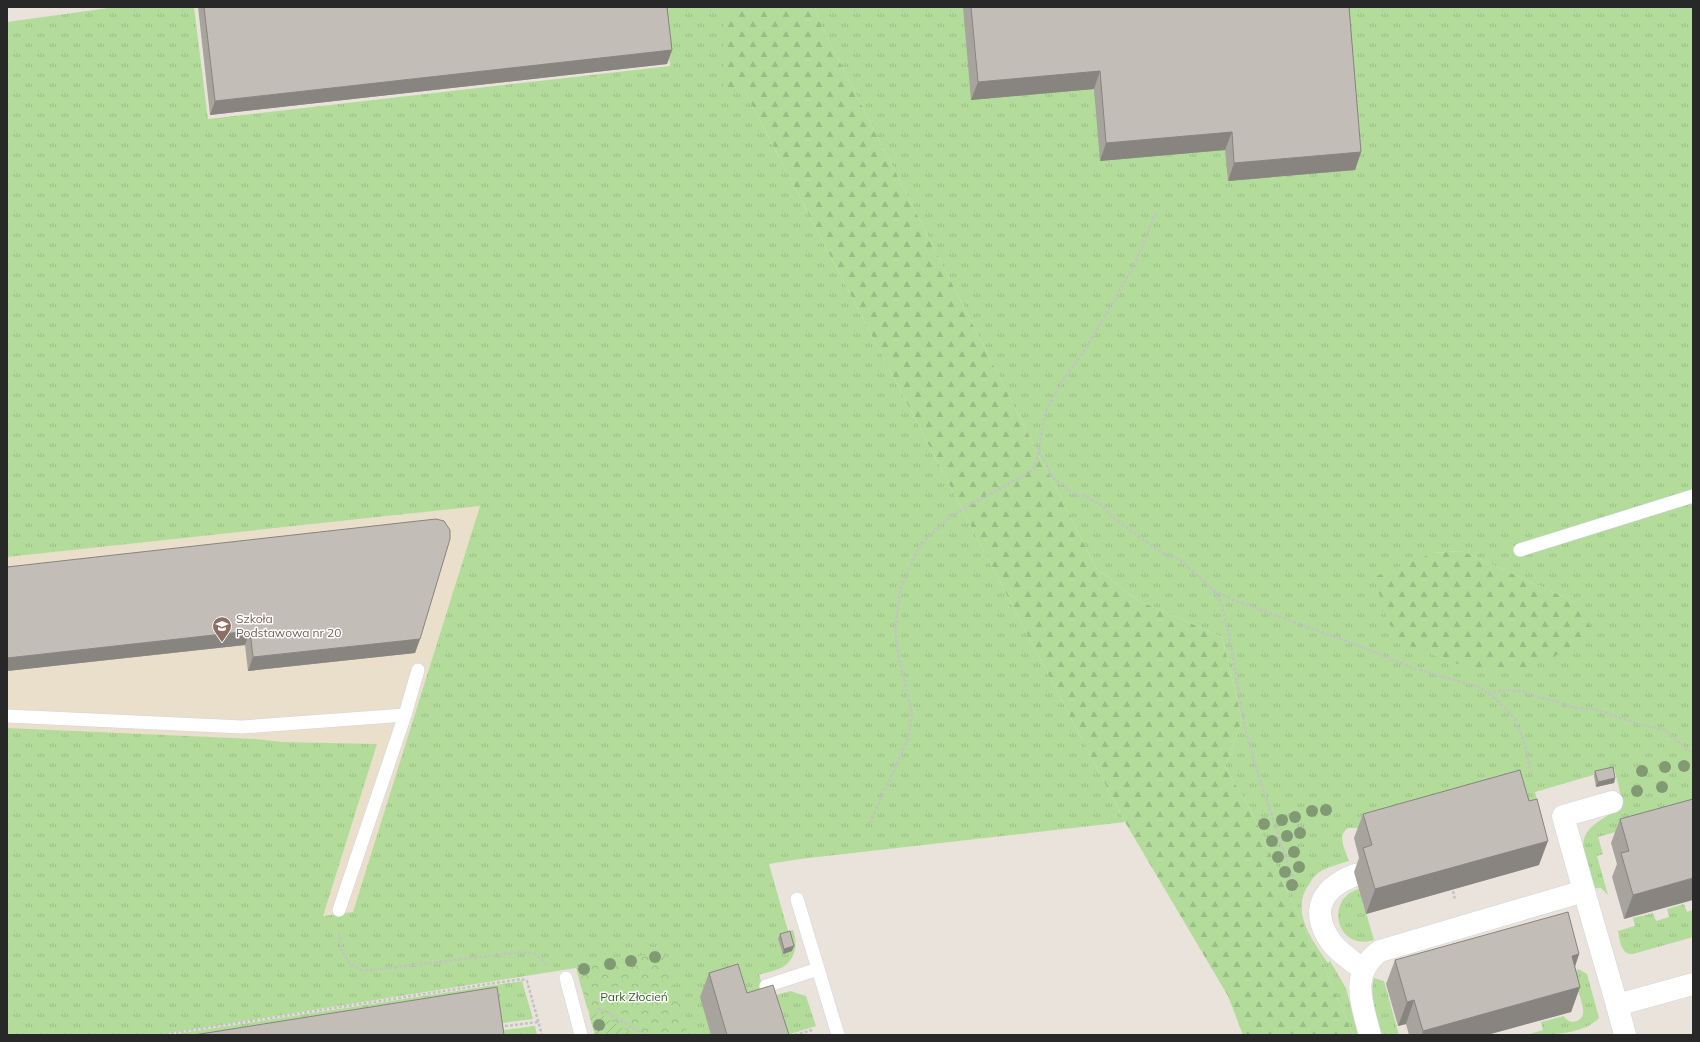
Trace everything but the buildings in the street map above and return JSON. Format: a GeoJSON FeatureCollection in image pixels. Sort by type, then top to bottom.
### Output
{"type":"FeatureCollection","features":[{"type":"Feature","properties":{"kind":"street"},"geometry":{"type":"LineString","coordinates":[[1612,802],[1563,816],[1617,1005],[1620,1034]]}},
{"type":"Feature","properties":{"kind":"street"},"geometry":{"type":"LineString","coordinates":[[1355,875],[1342,880],[1330,889],[1322,900],[1320,914],[1323,927],[1332,942],[1343,954],[1364,970]]}},
{"type":"Feature","properties":{"kind":"street"},"geometry":{"type":"LineString","coordinates":[[1370,1035],[1360,994],[1361,977],[1374,955],[1387,947],[1584,891]]}},
{"type":"Feature","properties":{"kind":"street"},"geometry":{"type":"LineString","coordinates":[[1617,1005],[1693,984]]}},
{"type":"Feature","properties":{"kind":"lane"},"geometry":{"type":"LineString","coordinates":[[1520,550],[1693,496]]}},
{"type":"Feature","properties":{"kind":"lane"},"geometry":{"type":"LineString","coordinates":[[339,910],[405,715],[418,670]]}},
{"type":"Feature","properties":{"kind":"lane"},"geometry":{"type":"LineString","coordinates":[[7,716],[242,727],[405,715]]}},
{"type":"Feature","properties":{"kind":"lane"},"geometry":{"type":"LineString","coordinates":[[797,899],[838,1035]]}},
{"type":"Feature","properties":{"kind":"lane"},"geometry":{"type":"LineString","coordinates":[[766,986],[818,970]]}},
{"type":"Feature","properties":{"kind":"lane"},"geometry":{"type":"LineString","coordinates":[[566,978],[582,1035]]}},
{"type":"Feature","properties":{"kind":"path"},"geometry":{"type":"LineString","coordinates":[[870,823],[908,739],[912,713],[899,659],[895,628],[901,586],[920,545],[949,517],[1033,470],[1039,450],[1045,413],[1058,388],[1088,345],[1135,264],[1156,212]]}},
{"type":"Feature","properties":{"kind":"path"},"geometry":{"type":"LineString","coordinates":[[1039,450],[1053,478],[1078,496],[1083,495],[1103,506],[1117,521],[1160,552],[1182,561],[1213,590],[1221,603],[1229,635],[1249,741],[1296,889]]}},
{"type":"Feature","properties":{"kind":"path"},"geometry":{"type":"LineString","coordinates":[[1213,590],[1231,599],[1357,645],[1413,668],[1479,688],[1488,693],[1495,698],[1515,719],[1524,742],[1531,773]]}},
{"type":"Feature","properties":{"kind":"path"},"geometry":{"type":"LineString","coordinates":[[1488,693],[1509,690],[1524,692],[1576,708],[1594,709],[1639,724],[1665,730],[1690,752]]}},
{"type":"Feature","properties":{"kind":"path"},"geometry":{"type":"LineString","coordinates":[[339,910],[338,938],[342,952],[351,965],[364,971],[522,952],[535,954],[566,978]]}},
{"type":"Feature","properties":{"kind":"path"},"geometry":{"type":"LineString","coordinates":[[161,1035],[521,979],[527,981],[542,1035]]}},
{"type":"Feature","properties":{"kind":"path"},"geometry":{"type":"LineString","coordinates":[[593,1010],[600,1009],[605,1011],[645,1035]]}},
{"type":"Feature","properties":{"kind":"path"},"geometry":{"type":"LineString","coordinates":[[505,1026],[538,1022]]}},
{"type":"Feature","properties":{"kind":"path"},"geometry":{"type":"LineString","coordinates":[[795,1035],[818,1028]]}},
{"type":"Feature","properties":{"kind":"shaded area","name":"Szkoła Podstawowa nr 20"},"geometry":{"type":"Polygon","coordinates":[[[480,506],[353,912],[323,916],[377,744],[282,742],[256,739],[7,728],[7,557],[480,506]]]}},
{"type":"Feature","properties":{"kind":"green space"},"geometry":{"type":"Polygon","coordinates":[[[116,7],[194,7],[208,119],[670,66],[664,7],[723,7],[723,90],[744,90],[1125,822],[800,859],[769,864],[788,931],[793,930],[795,935],[795,950],[791,960],[783,967],[759,975],[767,998],[790,991],[806,996],[816,1026],[787,1035],[651,1035],[587,1008],[576,968],[157,1035],[7,1035],[7,728],[256,739],[282,742],[377,744],[323,916],[353,912],[480,506],[7,557],[7,22],[116,7]]]}},
{"type":"Feature","properties":{"kind":"green space"},"geometry":{"type":"Polygon","coordinates":[[[723,7],[815,7],[821,25],[1096,568],[1137,600],[1222,637],[1242,720],[1225,767],[1251,811],[1313,947],[1318,952],[1353,1035],[1243,1035],[1228,996],[1125,822],[744,90],[723,90],[723,7]]]}},
{"type":"Feature","properties":{"kind":"green space"},"geometry":{"type":"Polygon","coordinates":[[[815,7],[1693,7],[1693,810],[1598,837],[1603,854],[1597,856],[1608,895],[1601,888],[1594,888],[1583,846],[1585,837],[1589,830],[1614,810],[1618,804],[1620,793],[1614,769],[1535,792],[1544,826],[1529,830],[1348,828],[1344,831],[1342,839],[1349,861],[1329,867],[1317,874],[1312,879],[1304,893],[1302,914],[1315,945],[1328,963],[1330,961],[1346,988],[1358,1035],[1353,1035],[1318,952],[1313,947],[1251,811],[1225,767],[1242,720],[1222,637],[1137,600],[1096,568],[821,25],[815,7]],[[1462,551],[1433,553],[1577,603],[1462,551]]]}},
{"type":"Feature","properties":{"kind":"green space"},"geometry":{"type":"Polygon","coordinates":[[[1462,551],[1577,603],[1597,638],[1531,666],[1482,673],[1404,644],[1388,622],[1374,577],[1433,553],[1462,551]]]}},
{"type":"Feature","properties":{"kind":"green space"},"geometry":{"type":"Polygon","coordinates":[[[1359,889],[1374,940],[1361,942],[1351,938],[1343,932],[1339,922],[1338,912],[1341,902],[1348,894],[1359,889]]]}},
{"type":"Feature","properties":{"kind":"green space"},"geometry":{"type":"Polygon","coordinates":[[[1684,904],[1687,912],[1693,910],[1693,937],[1633,954],[1629,954],[1624,950],[1620,943],[1618,931],[1635,926],[1633,918],[1653,913],[1656,921],[1669,917],[1667,909],[1684,904]]]}},
{"type":"Feature","properties":{"kind":"green space","name":"Park Złocień"},"geometry":{"type":"Polygon","coordinates":[[[662,952],[688,1035],[595,1035],[577,968],[662,952]]]}},
{"type":"Feature","properties":{"kind":"green space"},"geometry":{"type":"Polygon","coordinates":[[[1579,969],[1587,974],[1599,1018],[1592,1024],[1575,1031],[1544,1035],[1526,1035],[1543,1030],[1541,1022],[1564,1016],[1571,1022],[1579,1020],[1583,1014],[1583,1006],[1573,974],[1579,969]]]}},
{"type":"Feature","properties":{"kind":"green space"},"geometry":{"type":"Polygon","coordinates":[[[1374,978],[1384,981],[1399,1035],[1382,1035],[1373,1000],[1372,992],[1374,978]]]}},
{"type":"Feature","properties":{"kind":"green space"},"geometry":{"type":"Polygon","coordinates":[[[522,981],[533,1019],[503,1023],[504,1030],[535,1026],[537,1035],[504,1034],[504,1031],[340,1035],[169,1035],[522,981]]]}},
{"type":"Feature","properties":{"kind":"green space"},"geometry":{"type":"Polygon","coordinates":[[[598,1013],[630,1032],[629,1035],[595,1035],[589,1015],[598,1013]]]}},
{"type":"Feature","properties":{"kind":"place","name":"Szkoła Podstawowa nr 20"},"geometry":{"type":"Point","coordinates":[222,643]}}]}
